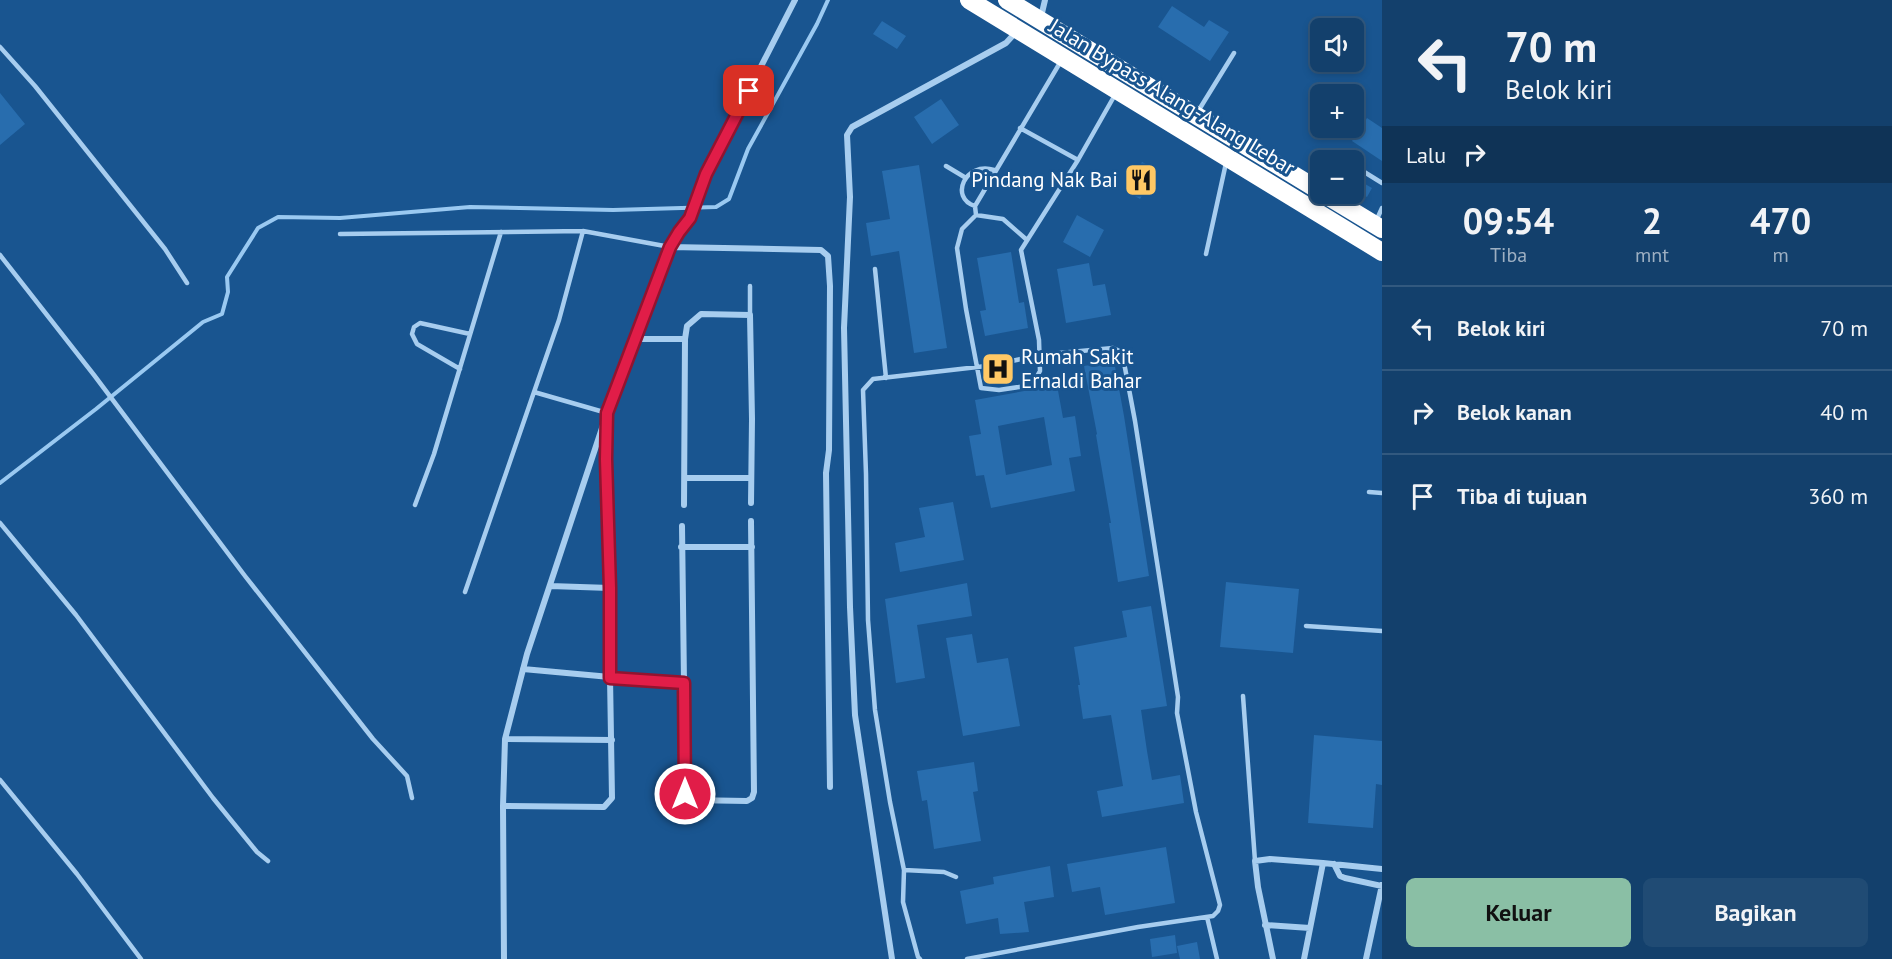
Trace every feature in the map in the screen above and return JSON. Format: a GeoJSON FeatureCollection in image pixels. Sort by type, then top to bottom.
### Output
{"type":"FeatureCollection","features":[{"type":"Feature","properties":{"kind":"highway","name":"Jalan Bypass Alang-Alang Lebar"},"geometry":{"type":"LineString","coordinates":[[969,0],[1382,252]]}},
{"type":"Feature","properties":{"kind":"highway","name":"Jalan Bypass Alang-Alang Lebar"},"geometry":{"type":"LineString","coordinates":[[1007,0],[1310,184]]}},
{"type":"Feature","properties":{"kind":"highway","name":"Jalan Bypass Alang-Alang Lebar"},"geometry":{"type":"LineString","coordinates":[[1347,204],[1380,220]]}},
{"type":"Feature","properties":{"kind":"street"},"geometry":{"type":"LineString","coordinates":[[504,959],[505,739],[523,669],[607,413],[670,247],[690,218],[706,174],[795,0]]}},
{"type":"Feature","properties":{"kind":"street"},"geometry":{"type":"LineString","coordinates":[[1041,19],[1045,0]]}},
{"type":"Feature","properties":{"kind":"street"},"geometry":{"type":"LineString","coordinates":[[892,959],[855,704],[850,607],[844,328],[850,197],[847,135],[852,127],[1006,43],[1018,30]]}},
{"type":"Feature","properties":{"kind":"street"},"geometry":{"type":"LineString","coordinates":[[670,247],[821,250],[828,256],[830,286],[829,450],[826,473],[830,787]]}},
{"type":"Feature","properties":{"kind":"street"},"geometry":{"type":"LineString","coordinates":[[684,505],[685,339],[687,326],[701,314],[750,315],[751,503]]}},
{"type":"Feature","properties":{"kind":"street"},"geometry":{"type":"LineString","coordinates":[[634,339],[685,339]]}},
{"type":"Feature","properties":{"kind":"street"},"geometry":{"type":"LineString","coordinates":[[503,806],[604,807],[612,798],[607,413]]}},
{"type":"Feature","properties":{"kind":"street"},"geometry":{"type":"LineString","coordinates":[[685,478],[751,478]]}},
{"type":"Feature","properties":{"kind":"street"},"geometry":{"type":"LineString","coordinates":[[682,526],[685,798],[687,800],[747,801],[752,798],[754,792],[751,521]]}},
{"type":"Feature","properties":{"kind":"street"},"geometry":{"type":"LineString","coordinates":[[681,547],[752,547]]}},
{"type":"Feature","properties":{"kind":"street"},"geometry":{"type":"LineString","coordinates":[[550,586],[610,588]]}},
{"type":"Feature","properties":{"kind":"street"},"geometry":{"type":"LineString","coordinates":[[523,669],[684,683]]}},
{"type":"Feature","properties":{"kind":"street"},"geometry":{"type":"LineString","coordinates":[[505,739],[612,740]]}},
{"type":"Feature","properties":{"kind":"street"},"geometry":{"type":"LineString","coordinates":[[1273,959],[1255,861],[1270,859],[1382,869]]}},
{"type":"Feature","properties":{"kind":"street"},"geometry":{"type":"LineString","coordinates":[[1304,959],[1323,863]]}},
{"type":"Feature","properties":{"kind":"street"},"geometry":{"type":"LineString","coordinates":[[1335,864],[1341,876],[1345,878],[1382,885],[1366,959]]}},
{"type":"Feature","properties":{"kind":"street"},"geometry":{"type":"LineString","coordinates":[[1265,925],[1310,928]]}},
{"type":"Feature","properties":{"kind":"lane"},"geometry":{"type":"LineString","coordinates":[[0,47],[35,86],[158,240],[187,283]]}},
{"type":"Feature","properties":{"kind":"lane"},"geometry":{"type":"LineString","coordinates":[[1196,115],[1234,53]]}},
{"type":"Feature","properties":{"kind":"lane"},"geometry":{"type":"LineString","coordinates":[[976,215],[975,206],[994,170],[1064,57]]}},
{"type":"Feature","properties":{"kind":"lane"},"geometry":{"type":"LineString","coordinates":[[976,215],[962,229],[957,248],[981,388],[999,390],[1032,385],[1040,371],[1039,340],[1021,250],[1078,160],[1118,89]]}},
{"type":"Feature","properties":{"kind":"lane"},"geometry":{"type":"LineString","coordinates":[[1020,128],[1078,160]]}},
{"type":"Feature","properties":{"kind":"lane"},"geometry":{"type":"LineString","coordinates":[[1206,254],[1227,157]]}},
{"type":"Feature","properties":{"kind":"lane"},"geometry":{"type":"LineString","coordinates":[[946,166],[966,178]]}},
{"type":"Feature","properties":{"kind":"lane"},"geometry":{"type":"LineString","coordinates":[[975,206],[963,197],[962,188],[966,178],[973,171],[984,167],[994,170]]}},
{"type":"Feature","properties":{"kind":"lane"},"geometry":{"type":"LineString","coordinates":[[1364,172],[1382,183]]}},
{"type":"Feature","properties":{"kind":"lane"},"geometry":{"type":"LineString","coordinates":[[976,215],[1003,219],[1027,240]]}},
{"type":"Feature","properties":{"kind":"lane"},"geometry":{"type":"LineString","coordinates":[[465,592],[559,320],[583,231]]}},
{"type":"Feature","properties":{"kind":"lane"},"geometry":{"type":"LineString","coordinates":[[340,234],[583,231],[670,247]]}},
{"type":"Feature","properties":{"kind":"lane"},"geometry":{"type":"LineString","coordinates":[[415,505],[434,454],[501,232]]}},
{"type":"Feature","properties":{"kind":"lane"},"geometry":{"type":"LineString","coordinates":[[0,255],[98,380],[245,576],[373,739],[407,776],[412,798]]}},
{"type":"Feature","properties":{"kind":"lane"},"geometry":{"type":"LineString","coordinates":[[874,269],[886,378]]}},
{"type":"Feature","properties":{"kind":"lane"},"geometry":{"type":"LineString","coordinates":[[750,286],[750,315]]}},
{"type":"Feature","properties":{"kind":"lane"},"geometry":{"type":"LineString","coordinates":[[460,369],[417,344],[413,338],[414,327],[420,323],[470,334]]}},
{"type":"Feature","properties":{"kind":"lane"},"geometry":{"type":"LineString","coordinates":[[920,959],[903,902],[904,870],[874,711],[868,620],[867,474],[863,390],[873,379],[995,366],[1038,355],[1113,348],[1122,352],[1178,697],[1177,713],[1196,812],[1220,905],[1213,916],[1138,927],[967,959]]}},
{"type":"Feature","properties":{"kind":"lane"},"geometry":{"type":"LineString","coordinates":[[534,392],[607,413]]}},
{"type":"Feature","properties":{"kind":"lane"},"geometry":{"type":"LineString","coordinates":[[1369,492],[1382,493]]}},
{"type":"Feature","properties":{"kind":"lane"},"geometry":{"type":"LineString","coordinates":[[0,523],[76,615],[213,798],[257,852],[268,861]]}},
{"type":"Feature","properties":{"kind":"lane"},"geometry":{"type":"LineString","coordinates":[[1306,626],[1382,631]]}},
{"type":"Feature","properties":{"kind":"lane"},"geometry":{"type":"LineString","coordinates":[[1243,696],[1255,861]]}},
{"type":"Feature","properties":{"kind":"lane"},"geometry":{"type":"LineString","coordinates":[[0,780],[77,874],[141,959]]}},
{"type":"Feature","properties":{"kind":"lane"},"geometry":{"type":"LineString","coordinates":[[904,870],[944,872],[956,878]]}},
{"type":"Feature","properties":{"kind":"lane"},"geometry":{"type":"LineString","coordinates":[[1207,917],[1217,959]]}},
{"type":"Feature","properties":{"kind":"building"},"geometry":{"type":"Polygon","coordinates":[[[1172,6],[1204,27],[1209,20],[1229,32],[1210,61],[1158,27],[1172,6]]]}},
{"type":"Feature","properties":{"kind":"building"},"geometry":{"type":"Polygon","coordinates":[[[882,21],[906,36],[897,49],[873,34],[882,21]]]}},
{"type":"Feature","properties":{"kind":"building"},"geometry":{"type":"Polygon","coordinates":[[[0,93],[25,124],[0,145],[0,93]]]}},
{"type":"Feature","properties":{"kind":"building"},"geometry":{"type":"Polygon","coordinates":[[[941,99],[959,125],[932,144],[914,117],[941,99]]]}},
{"type":"Feature","properties":{"kind":"building"},"geometry":{"type":"Polygon","coordinates":[[[1367,118],[1382,128],[1382,161],[1352,141],[1354,138],[1364,138],[1364,123],[1367,118]]]}},
{"type":"Feature","properties":{"kind":"building","name":"Pindang Nak Bai"},"geometry":{"type":"Polygon","coordinates":[[[1142,162],[1157,170],[1140,199],[1126,191],[1142,162]]]}},
{"type":"Feature","properties":{"kind":"building"},"geometry":{"type":"Polygon","coordinates":[[[919,165],[947,348],[914,353],[899,251],[871,256],[866,223],[890,219],[882,171],[919,165]]]}},
{"type":"Feature","properties":{"kind":"building"},"geometry":{"type":"Polygon","coordinates":[[[1364,183],[1372,188],[1367,197],[1364,195],[1364,183]]]}},
{"type":"Feature","properties":{"kind":"building"},"geometry":{"type":"Polygon","coordinates":[[[1077,215],[1104,230],[1090,257],[1063,242],[1077,215]]]}},
{"type":"Feature","properties":{"kind":"building"},"geometry":{"type":"Polygon","coordinates":[[[1011,252],[1019,303],[1024,302],[1028,328],[985,336],[980,311],[986,310],[977,258],[1011,252]]]}},
{"type":"Feature","properties":{"kind":"building"},"geometry":{"type":"Polygon","coordinates":[[[1089,263],[1093,286],[1105,284],[1111,315],[1066,323],[1057,269],[1089,263]]]}},
{"type":"Feature","properties":{"kind":"building"},"geometry":{"type":"Polygon","coordinates":[[[1114,361],[1149,576],[1118,582],[1097,434],[1084,366],[1114,361]]]}},
{"type":"Feature","properties":{"kind":"building"},"geometry":{"type":"Polygon","coordinates":[[[1057,385],[1063,418],[1075,416],[1081,456],[1069,458],[1075,491],[991,508],[984,475],[976,476],[969,436],[981,434],[975,400],[1057,385]],[[1044,417],[998,426],[1006,475],[1052,465],[1044,417]]]}},
{"type":"Feature","properties":{"kind":"building"},"geometry":{"type":"Polygon","coordinates":[[[953,502],[964,560],[900,572],[895,543],[925,537],[919,508],[953,502]]]}},
{"type":"Feature","properties":{"kind":"building"},"geometry":{"type":"Polygon","coordinates":[[[1226,582],[1299,589],[1293,653],[1220,647],[1226,582]]]}},
{"type":"Feature","properties":{"kind":"building"},"geometry":{"type":"Polygon","coordinates":[[[967,583],[972,616],[917,625],[925,678],[896,683],[885,599],[967,583]]]}},
{"type":"Feature","properties":{"kind":"building"},"geometry":{"type":"Polygon","coordinates":[[[1151,606],[1167,706],[1141,710],[1147,751],[1152,780],[1180,775],[1184,803],[1102,817],[1097,791],[1123,786],[1111,715],[1083,719],[1074,647],[1127,637],[1122,611],[1151,606]]]}},
{"type":"Feature","properties":{"kind":"building"},"geometry":{"type":"Polygon","coordinates":[[[972,634],[977,663],[1008,658],[1020,726],[963,736],[946,638],[972,634]]]}},
{"type":"Feature","properties":{"kind":"building"},"geometry":{"type":"Polygon","coordinates":[[[1314,735],[1382,741],[1382,785],[1376,784],[1373,828],[1308,823],[1314,735]]]}},
{"type":"Feature","properties":{"kind":"building"},"geometry":{"type":"Polygon","coordinates":[[[974,762],[978,791],[973,792],[981,841],[934,849],[927,800],[922,801],[917,771],[974,762]]]}},
{"type":"Feature","properties":{"kind":"building"},"geometry":{"type":"Polygon","coordinates":[[[1166,847],[1175,903],[1105,915],[1100,887],[1072,892],[1067,864],[1166,847]]]}},
{"type":"Feature","properties":{"kind":"building"},"geometry":{"type":"Polygon","coordinates":[[[1050,866],[1054,897],[1024,902],[1029,932],[1000,934],[998,918],[966,924],[960,891],[994,884],[993,877],[1050,866]]]}},
{"type":"Feature","properties":{"kind":"building"},"geometry":{"type":"Polygon","coordinates":[[[1175,935],[1177,953],[1152,957],[1150,939],[1175,935]]]}},
{"type":"Feature","properties":{"kind":"building"},"geometry":{"type":"Polygon","coordinates":[[[1197,942],[1200,959],[1180,959],[1177,946],[1197,942]]]}},
{"type":"Feature","properties":{"kind":"waterway"},"geometry":{"type":"LineString","coordinates":[[0,483],[203,322],[222,314],[228,292],[227,277],[258,228],[278,217],[340,218],[470,207],[613,210],[716,207],[729,199],[748,149],[828,0]]}},
{"type":"Feature","properties":{"kind":"place","name":"Pindang Nak Bai"},"geometry":{"type":"Point","coordinates":[1141,180]}},
{"type":"Feature","properties":{"kind":"place","name":"Rumah Sakit Ernaldi Bahar"},"geometry":{"type":"Point","coordinates":[998,369]}},
{"type":"Feature","properties":{"kind":"route"},"geometry":{"type":"LineString","coordinates":[[685,794],[684,683],[610,678],[607,413],[670,247],[690,218],[706,174],[749,91]]}}]}
